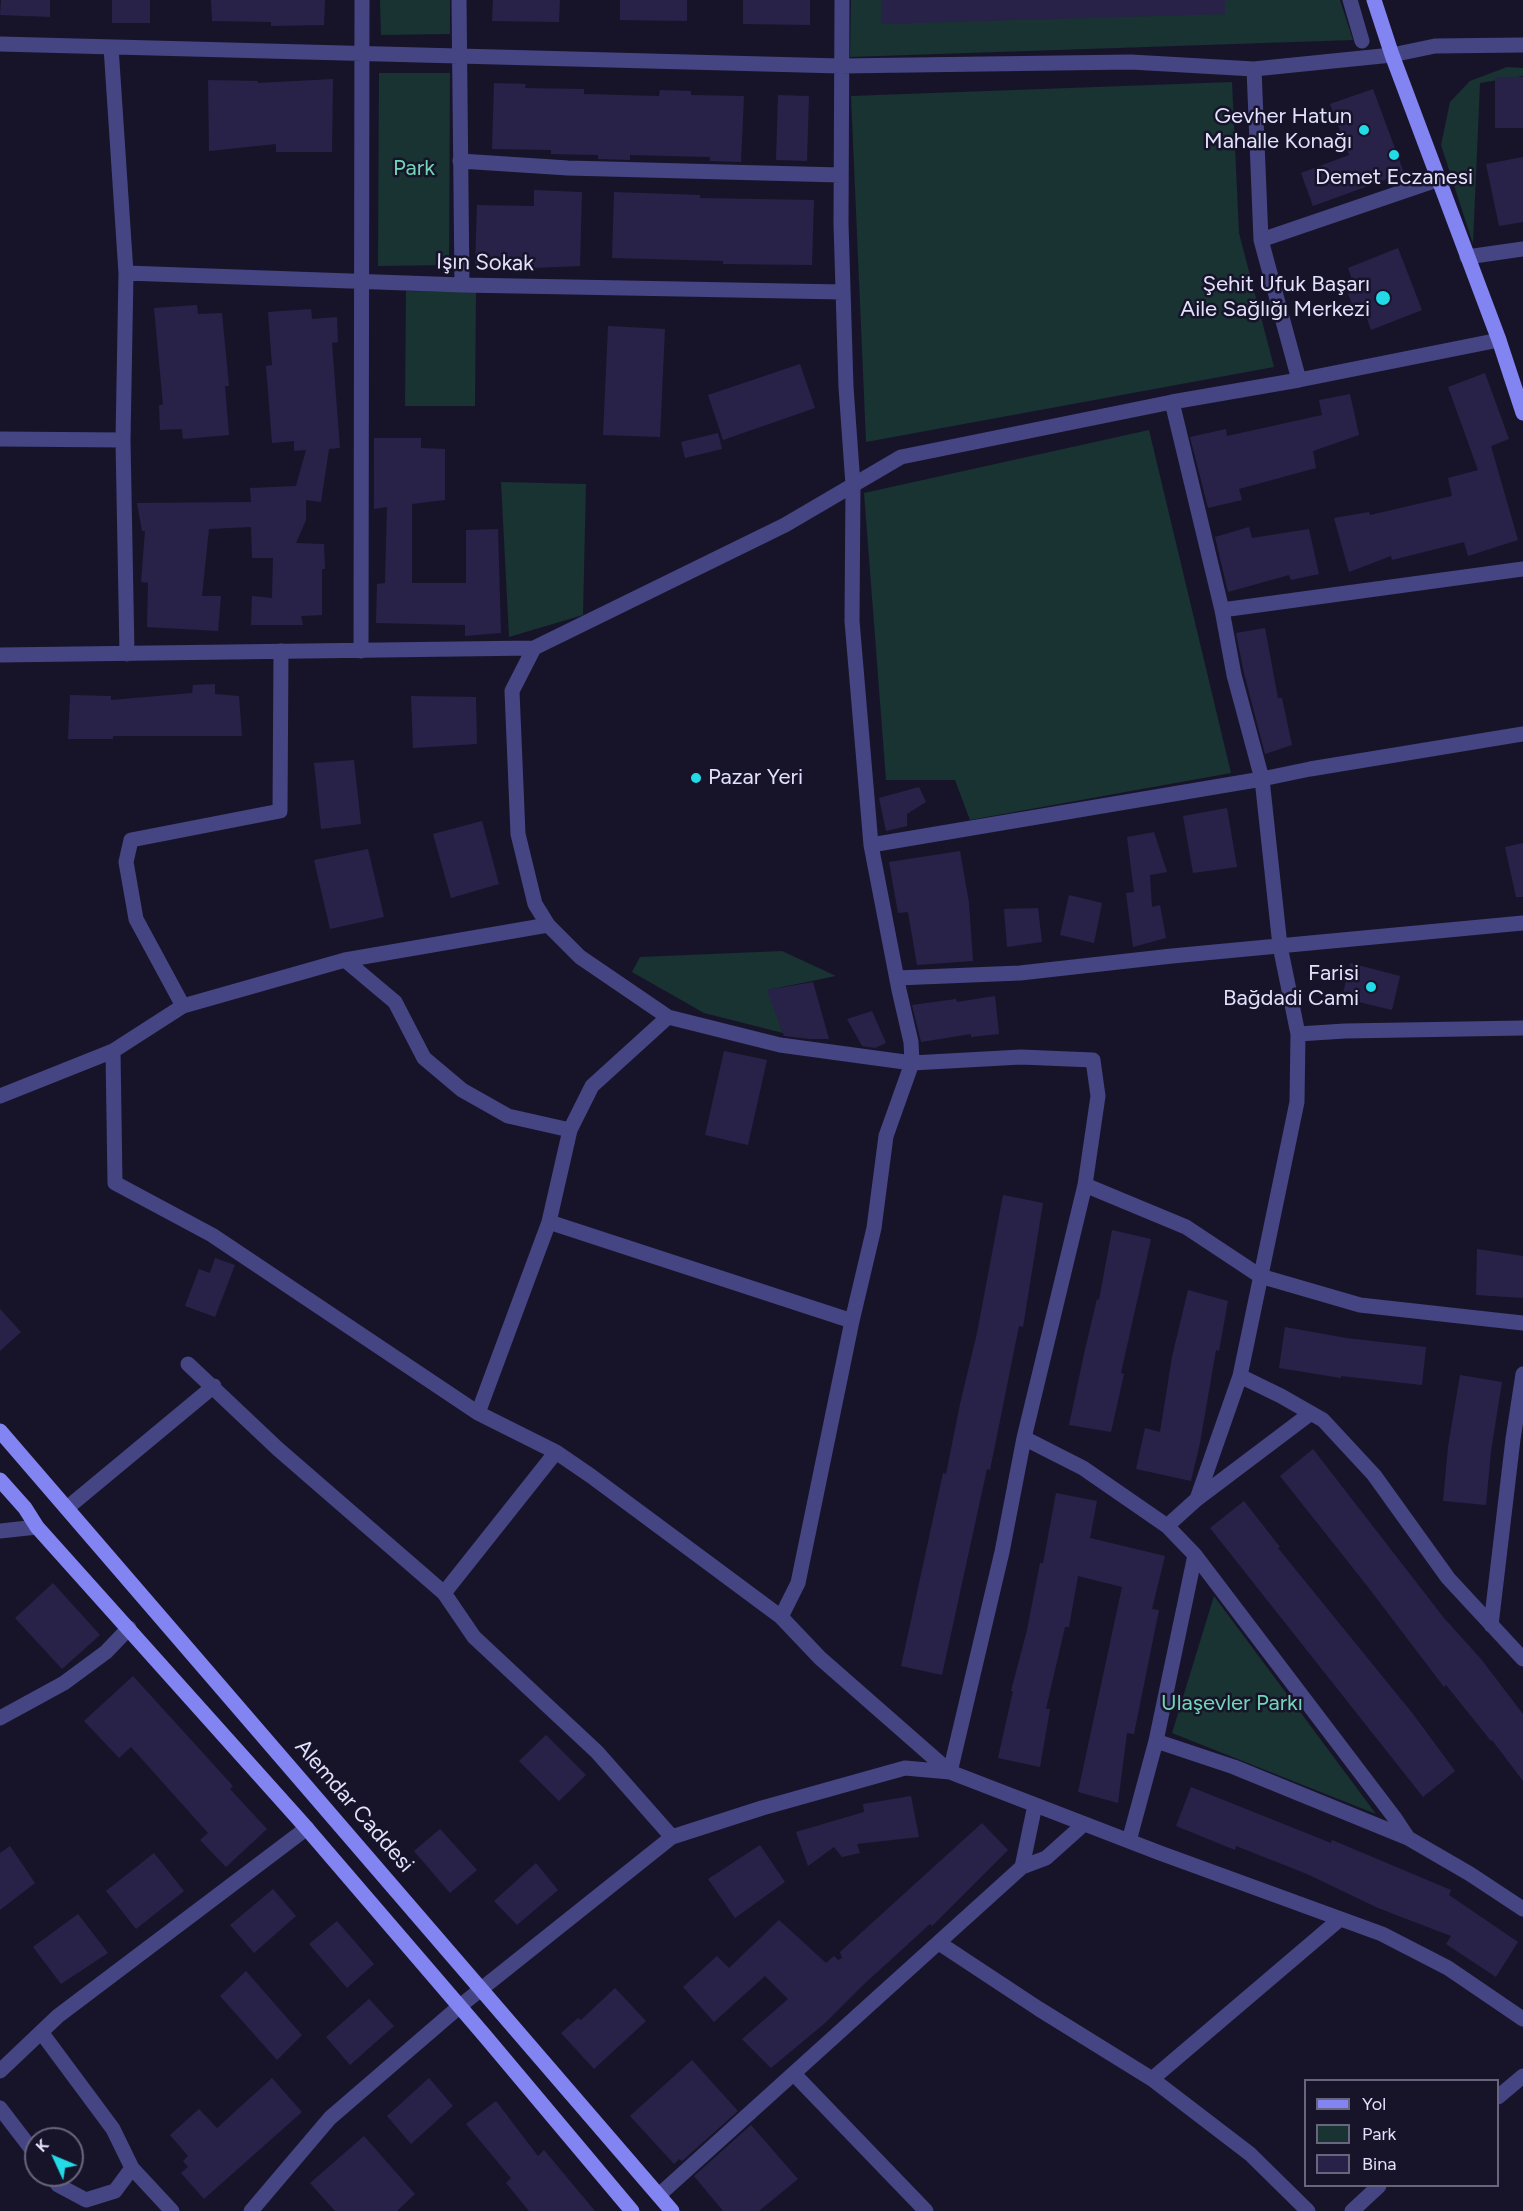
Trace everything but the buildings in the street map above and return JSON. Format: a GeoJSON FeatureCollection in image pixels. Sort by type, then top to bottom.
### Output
{"type":"FeatureCollection","features":[{"type":"Feature","properties":{"kind":"main road"},"geometry":{"type":"LineString","coordinates":[[1374,0],[1437,180],[1499,340],[1523,413]]}},
{"type":"Feature","properties":{"kind":"main road","name":"Alemdar Caddesi"},"geometry":{"type":"LineString","coordinates":[[0,1431],[672,2211]]}},
{"type":"Feature","properties":{"kind":"main road"},"geometry":{"type":"LineString","coordinates":[[0,1480],[25,1508],[37,1527],[307,1828],[632,2211]]}},
{"type":"Feature","properties":{"kind":"street"},"geometry":{"type":"LineString","coordinates":[[361,651],[362,0]]}},
{"type":"Feature","properties":{"kind":"street"},"geometry":{"type":"LineString","coordinates":[[459,0],[462,285]]}},
{"type":"Feature","properties":{"kind":"street"},"geometry":{"type":"LineString","coordinates":[[781,1617],[798,1583],[852,1321],[874,1228],[886,1136],[912,1063],[911,1042],[872,845],[852,621],[853,485],[846,387],[841,175],[842,0]]}},
{"type":"Feature","properties":{"kind":"street"},"geometry":{"type":"LineString","coordinates":[[1350,0],[1362,41]]}},
{"type":"Feature","properties":{"kind":"street"},"geometry":{"type":"LineString","coordinates":[[0,44],[840,66],[1131,62],[1254,69],[1392,55],[1435,46],[1523,45]]}},
{"type":"Feature","properties":{"kind":"street"},"geometry":{"type":"LineString","coordinates":[[111,46],[126,273],[123,440],[128,654]]}},
{"type":"Feature","properties":{"kind":"street"},"geometry":{"type":"LineString","coordinates":[[1254,69],[1261,240],[1299,380]]}},
{"type":"Feature","properties":{"kind":"street"},"geometry":{"type":"LineString","coordinates":[[460,161],[568,168],[841,175]]}},
{"type":"Feature","properties":{"kind":"street"},"geometry":{"type":"LineString","coordinates":[[1261,240],[1437,180]]}},
{"type":"Feature","properties":{"kind":"street"},"geometry":{"type":"LineString","coordinates":[[1467,257],[1523,249]]}},
{"type":"Feature","properties":{"kind":"street","name":"Işın Sokak"},"geometry":{"type":"LineString","coordinates":[[126,273],[462,285],[843,292]]}},
{"type":"Feature","properties":{"kind":"street"},"geometry":{"type":"LineString","coordinates":[[0,655],[534,648],[785,525],[901,457],[1172,402],[1299,380],[1499,340]]}},
{"type":"Feature","properties":{"kind":"street"},"geometry":{"type":"LineString","coordinates":[[1172,402],[1222,610],[1234,675],[1262,779],[1280,946],[1298,1034],[1297,1102],[1240,1376],[1197,1499]]}},
{"type":"Feature","properties":{"kind":"street"},"geometry":{"type":"LineString","coordinates":[[0,439],[123,440]]}},
{"type":"Feature","properties":{"kind":"street"},"geometry":{"type":"LineString","coordinates":[[1222,610],[1523,568]]}},
{"type":"Feature","properties":{"kind":"street"},"geometry":{"type":"LineString","coordinates":[[534,648],[513,691],[518,834],[535,904],[548,925],[580,957],[668,1017],[780,1046],[912,1063],[1022,1057],[1093,1060],[1098,1096],[1085,1185],[1024,1438],[1002,1552],[950,1772]]}},
{"type":"Feature","properties":{"kind":"street"},"geometry":{"type":"LineString","coordinates":[[183,1006],[136,919],[126,862],[131,840],[279,811],[281,651]]}},
{"type":"Feature","properties":{"kind":"street"},"geometry":{"type":"LineString","coordinates":[[872,845],[1523,734]]}},
{"type":"Feature","properties":{"kind":"street"},"geometry":{"type":"LineString","coordinates":[[897,978],[1020,973],[1523,923]]}},
{"type":"Feature","properties":{"kind":"street"},"geometry":{"type":"LineString","coordinates":[[0,1096],[113,1051],[183,1006],[345,960],[548,925]]}},
{"type":"Feature","properties":{"kind":"street"},"geometry":{"type":"LineString","coordinates":[[345,960],[394,1002],[424,1058],[462,1090],[508,1116],[570,1130]]}},
{"type":"Feature","properties":{"kind":"street"},"geometry":{"type":"LineString","coordinates":[[478,1413],[549,1222],[570,1130],[592,1086],[668,1017]]}},
{"type":"Feature","properties":{"kind":"street"},"geometry":{"type":"LineString","coordinates":[[1298,1034],[1523,1029]]}},
{"type":"Feature","properties":{"kind":"street"},"geometry":{"type":"LineString","coordinates":[[113,1051],[116,1183],[212,1234],[478,1413],[556,1452],[781,1617],[820,1658],[950,1772]]}},
{"type":"Feature","properties":{"kind":"street"},"geometry":{"type":"LineString","coordinates":[[1085,1185],[1186,1227],[1260,1276],[1360,1305],[1523,1323]]}},
{"type":"Feature","properties":{"kind":"street"},"geometry":{"type":"LineString","coordinates":[[549,1222],[852,1321]]}},
{"type":"Feature","properties":{"kind":"street"},"geometry":{"type":"LineString","coordinates":[[189,1364],[278,1449],[444,1593],[474,1637],[597,1752],[672,1837]]}},
{"type":"Feature","properties":{"kind":"street"},"geometry":{"type":"LineString","coordinates":[[1491,1625],[1523,1374]]}},
{"type":"Feature","properties":{"kind":"street"},"geometry":{"type":"LineString","coordinates":[[1240,1376],[1323,1420],[1374,1475],[1448,1578],[1523,1659]]}},
{"type":"Feature","properties":{"kind":"street"},"geometry":{"type":"LineString","coordinates":[[67,1508],[214,1386]]}},
{"type":"Feature","properties":{"kind":"street"},"geometry":{"type":"LineString","coordinates":[[1167,1526],[1197,1499],[1311,1413]]}},
{"type":"Feature","properties":{"kind":"street"},"geometry":{"type":"LineString","coordinates":[[1024,1438],[1083,1468],[1167,1526],[1195,1555],[1408,1838]]}},
{"type":"Feature","properties":{"kind":"street"},"geometry":{"type":"LineString","coordinates":[[444,1593],[556,1452]]}},
{"type":"Feature","properties":{"kind":"street"},"geometry":{"type":"LineString","coordinates":[[0,1531],[37,1527]]}},
{"type":"Feature","properties":{"kind":"street"},"geometry":{"type":"LineString","coordinates":[[1129,1841],[1156,1741],[1195,1555]]}},
{"type":"Feature","properties":{"kind":"street"},"geometry":{"type":"LineString","coordinates":[[0,1718],[64,1683],[106,1652],[129,1628]]}},
{"type":"Feature","properties":{"kind":"street"},"geometry":{"type":"LineString","coordinates":[[1156,1741],[1234,1767],[1408,1838],[1470,1874],[1523,1909]]}},
{"type":"Feature","properties":{"kind":"street"},"geometry":{"type":"LineString","coordinates":[[251,2211],[330,2118],[460,2006],[672,1837],[762,1808],[905,1768],[950,1772],[1382,1934],[1448,1968],[1523,2019]]}},
{"type":"Feature","properties":{"kind":"street"},"geometry":{"type":"LineString","coordinates":[[1022,1867],[1035,1805]]}},
{"type":"Feature","properties":{"kind":"street"},"geometry":{"type":"LineString","coordinates":[[659,2195],[1022,1867],[1046,1858],[1084,1824]]}},
{"type":"Feature","properties":{"kind":"street"},"geometry":{"type":"LineString","coordinates":[[0,2071],[67,2009],[307,1828]]}},
{"type":"Feature","properties":{"kind":"street"},"geometry":{"type":"LineString","coordinates":[[1152,2079],[1340,1919]]}},
{"type":"Feature","properties":{"kind":"street"},"geometry":{"type":"LineString","coordinates":[[939,1943],[1039,2009],[1152,2079],[1250,2154],[1308,2211]]}},
{"type":"Feature","properties":{"kind":"street"},"geometry":{"type":"LineString","coordinates":[[41,2032],[113,2129],[132,2168],[172,2211]]}},
{"type":"Feature","properties":{"kind":"street"},"geometry":{"type":"LineString","coordinates":[[794,2074],[926,2211]]}},
{"type":"Feature","properties":{"kind":"street"},"geometry":{"type":"LineString","coordinates":[[1499,2095],[1523,2076]]}},
{"type":"Feature","properties":{"kind":"street"},"geometry":{"type":"LineString","coordinates":[[0,2108],[24,2139]]}},
{"type":"Feature","properties":{"kind":"street"},"geometry":{"type":"LineString","coordinates":[[63,2187],[86,2200],[115,2191],[132,2168]]}},
{"type":"Feature","properties":{"kind":"street"},"geometry":{"type":"LineString","coordinates":[[1352,2211],[1378,2187]]}},
{"type":"Feature","properties":{"kind":"green space"},"geometry":{"type":"Polygon","coordinates":[[[380,0],[450,0],[450,34],[381,35],[380,0]]]}},
{"type":"Feature","properties":{"kind":"green space"},"geometry":{"type":"Polygon","coordinates":[[[851,0],[1340,0],[1353,40],[850,57],[851,0]]]}},
{"type":"Feature","properties":{"kind":"green space"},"geometry":{"type":"Polygon","coordinates":[[[1507,67],[1523,68],[1523,76],[1480,83],[1473,244],[1441,145],[1450,102],[1470,81],[1507,67]]]}},
{"type":"Feature","properties":{"kind":"green space","name":"Park"},"geometry":{"type":"Polygon","coordinates":[[[379,73],[450,73],[449,265],[378,266],[379,73]]]}},
{"type":"Feature","properties":{"kind":"green space"},"geometry":{"type":"Polygon","coordinates":[[[1232,82],[1239,233],[1274,367],[866,442],[851,96],[1232,82]]]}},
{"type":"Feature","properties":{"kind":"green space"},"geometry":{"type":"Polygon","coordinates":[[[406,291],[476,292],[475,406],[405,406],[406,291]]]}},
{"type":"Feature","properties":{"kind":"green space"},"geometry":{"type":"Polygon","coordinates":[[[1149,430],[1231,773],[970,820],[955,780],[886,780],[864,493],[1149,430]]]}},
{"type":"Feature","properties":{"kind":"green space"},"geometry":{"type":"Polygon","coordinates":[[[501,482],[586,484],[583,615],[509,637],[501,482]]]}},
{"type":"Feature","properties":{"kind":"green space"},"geometry":{"type":"Polygon","coordinates":[[[782,951],[836,976],[768,990],[783,1033],[704,1013],[632,972],[640,957],[782,951]]]}},
{"type":"Feature","properties":{"kind":"green space","name":"Ulaşevler Parkı"},"geometry":{"type":"Polygon","coordinates":[[[1214,1596],[1376,1814],[1172,1733],[1214,1596]]]}},
{"type":"Feature","properties":{"kind":"place","name":"Gevher Hatun Mahalle Konağı"},"geometry":{"type":"Point","coordinates":[1364,130]}},
{"type":"Feature","properties":{"kind":"place","name":"Demet Eczanesi"},"geometry":{"type":"Point","coordinates":[1394,155]}},
{"type":"Feature","properties":{"kind":"place","name":"Şehit Ufuk Başarı Aile Sağlığı Merkezi"},"geometry":{"type":"Point","coordinates":[1383,298]}},
{"type":"Feature","properties":{"kind":"place","name":"Pazar Yeri"},"geometry":{"type":"Point","coordinates":[696,778]}},
{"type":"Feature","properties":{"kind":"place","name":"Farisi Bağdadi Cami"},"geometry":{"type":"Point","coordinates":[1371,987]}}]}
